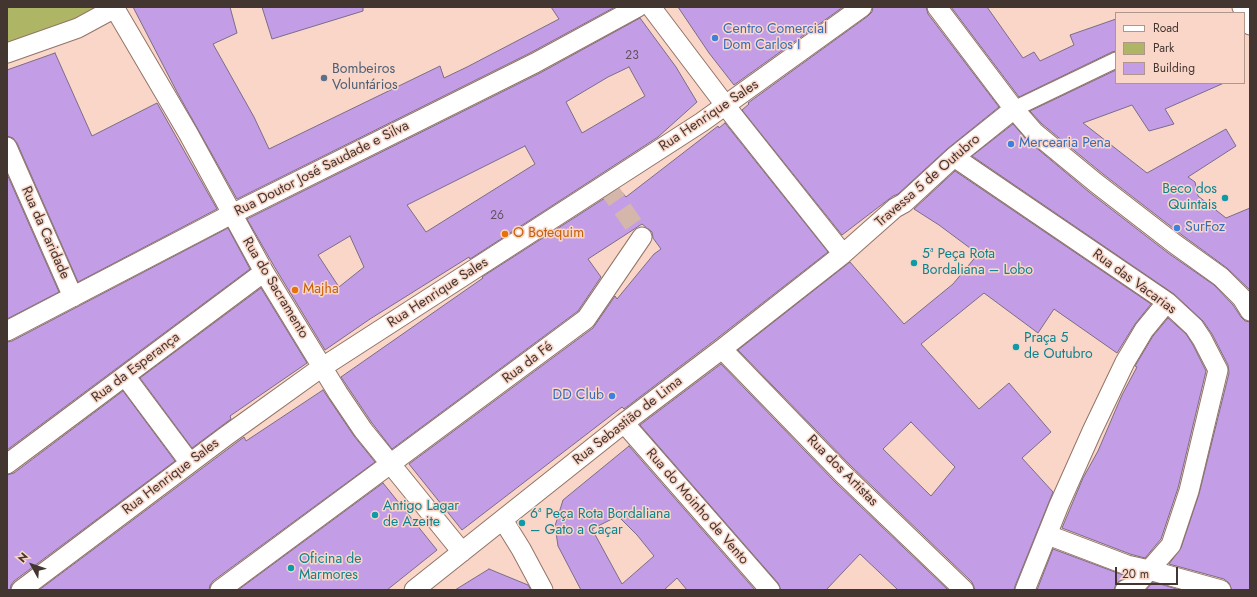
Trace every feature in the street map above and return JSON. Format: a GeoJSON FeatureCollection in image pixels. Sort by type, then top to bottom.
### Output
{"type":"FeatureCollection","features":[{"type":"Feature","properties":{"kind":"street","name":"Rua do Sacramento"},"geometry":{"type":"LineString","coordinates":[[115,7],[188,133],[264,272],[363,430],[389,464],[462,552]]}},
{"type":"Feature","properties":{"kind":"street"},"geometry":{"type":"LineString","coordinates":[[7,52],[78,28],[115,7]]}},
{"type":"Feature","properties":{"kind":"street","name":"Rua Doutor José Saudade e Silva"},"geometry":{"type":"LineString","coordinates":[[7,331],[233,214],[528,66],[638,7]]}},
{"type":"Feature","properties":{"kind":"street"},"geometry":{"type":"LineString","coordinates":[[651,7],[726,106],[843,254]]}},
{"type":"Feature","properties":{"kind":"street","name":"Rua Henrique Sales"},"geometry":{"type":"LineString","coordinates":[[21,590],[190,463],[323,367],[726,106],[862,7]]}},
{"type":"Feature","properties":{"kind":"street"},"geometry":{"type":"LineString","coordinates":[[937,7],[1014,109],[1034,132],[1096,183],[1175,244],[1221,277],[1242,298],[1250,311]]}},
{"type":"Feature","properties":{"kind":"street"},"geometry":{"type":"LineString","coordinates":[[1014,109],[1115,60]]}},
{"type":"Feature","properties":{"kind":"street","name":"Travessa 5 de Outubro"},"geometry":{"type":"LineString","coordinates":[[843,254],[895,208],[904,203],[954,157],[1014,109]]}},
{"type":"Feature","properties":{"kind":"street","name":"Rua da Caridade"},"geometry":{"type":"LineString","coordinates":[[7,147],[73,297]]}},
{"type":"Feature","properties":{"kind":"street","name":"Rua das Vacarias"},"geometry":{"type":"LineString","coordinates":[[954,157],[1167,302],[1194,328],[1202,339],[1218,370],[1189,491],[1171,545],[1136,585],[1125,590]]}},
{"type":"Feature","properties":{"kind":"street","name":"Rua da Fé"},"geometry":{"type":"LineString","coordinates":[[220,590],[586,319],[642,238]]}},
{"type":"Feature","properties":{"kind":"street","name":"Rua Sebastião de Lima"},"geometry":{"type":"LineString","coordinates":[[414,590],[624,423],[722,349],[843,254]]}},
{"type":"Feature","properties":{"kind":"street","name":"Rua da Esperança"},"geometry":{"type":"LineString","coordinates":[[7,464],[264,272]]}},
{"type":"Feature","properties":{"kind":"street"},"geometry":{"type":"LineString","coordinates":[[1025,590],[1059,505],[1092,431],[1126,362],[1144,330],[1167,302]]}},
{"type":"Feature","properties":{"kind":"street","name":"Rua dos Artistas"},"geometry":{"type":"LineString","coordinates":[[722,349],[843,474],[964,590]]}},
{"type":"Feature","properties":{"kind":"street"},"geometry":{"type":"LineString","coordinates":[[125,376],[190,463]]}},
{"type":"Feature","properties":{"kind":"street","name":"Rua do Moinho de Vento"},"geometry":{"type":"LineString","coordinates":[[624,423],[770,590]]}},
{"type":"Feature","properties":{"kind":"street"},"geometry":{"type":"LineString","coordinates":[[503,520],[521,549],[543,590]]}},
{"type":"Feature","properties":{"kind":"street"},"geometry":{"type":"LineString","coordinates":[[1048,535],[1127,565],[1221,590]]}},
{"type":"Feature","properties":{"kind":"green space"},"geometry":{"type":"Polygon","coordinates":[[[7,7],[114,7],[7,53],[7,7]]]}},
{"type":"Feature","properties":{"kind":"building"},"geometry":{"type":"Polygon","coordinates":[[[133,7],[230,7],[237,33],[213,44],[254,117],[269,149],[440,66],[444,78],[467,67],[559,19],[551,7],[615,7],[530,53],[237,199],[177,92],[133,7]]]}},
{"type":"Feature","properties":{"kind":"building"},"geometry":{"type":"Polygon","coordinates":[[[262,7],[363,7],[363,11],[272,39],[262,7]]]}},
{"type":"Feature","properties":{"kind":"building"},"geometry":{"type":"Polygon","coordinates":[[[678,7],[843,7],[734,85],[709,53],[678,7]]]}},
{"type":"Feature","properties":{"kind":"building"},"geometry":{"type":"Polygon","coordinates":[[[873,7],[926,7],[928,14],[999,107],[947,149],[898,194],[893,196],[842,235],[742,110],[749,104],[748,103],[868,16],[872,12],[873,7]]]}},
{"type":"Feature","properties":{"kind":"building"},"geometry":{"type":"Polygon","coordinates":[[[951,7],[987,7],[1023,58],[1034,52],[1040,61],[1074,45],[1070,35],[1115,19],[1115,51],[1019,97],[951,7]]]}},
{"type":"Feature","properties":{"kind":"building"},"geometry":{"type":"Polygon","coordinates":[[[640,18],[676,67],[697,102],[658,137],[470,259],[469,257],[370,319],[325,350],[247,219],[540,73],[640,18]],[[629,67],[608,77],[566,102],[582,133],[645,96],[629,67]],[[525,146],[407,205],[426,232],[535,164],[525,146]],[[350,236],[318,255],[339,287],[364,267],[350,236]]]}},
{"type":"Feature","properties":{"kind":"building"},"geometry":{"type":"Polygon","coordinates":[[[55,53],[92,136],[157,103],[217,209],[78,282],[17,143],[13,138],[7,136],[7,70],[55,53]]]}},
{"type":"Feature","properties":{"kind":"building"},"geometry":{"type":"Polygon","coordinates":[[[1115,70],[1115,84],[1222,84],[1165,109],[1174,124],[1149,131],[1132,105],[1083,123],[1147,173],[1226,129],[1236,146],[1188,177],[1195,182],[1198,196],[1226,218],[1250,208],[1250,290],[1227,268],[1103,174],[1042,124],[1030,111],[1115,70]]]}},
{"type":"Feature","properties":{"kind":"building"},"geometry":{"type":"Polygon","coordinates":[[[725,123],[828,252],[715,340],[624,409],[622,407],[462,530],[409,464],[593,328],[615,296],[617,299],[654,254],[661,249],[653,238],[652,232],[642,224],[588,259],[601,277],[578,311],[392,449],[372,423],[341,377],[483,278],[482,277],[619,189],[626,197],[718,126],[719,128],[725,123]]]}},
{"type":"Feature","properties":{"kind":"building"},"geometry":{"type":"Polygon","coordinates":[[[1013,124],[1027,140],[1089,192],[1168,253],[1214,285],[1233,305],[1241,317],[1245,321],[1250,322],[1250,590],[1232,590],[1229,583],[1224,579],[1169,564],[1181,548],[1199,494],[1229,373],[1228,365],[1212,334],[1203,321],[1174,294],[972,156],[1013,124]]]}},
{"type":"Feature","properties":{"kind":"building"},"geometry":{"type":"Polygon","coordinates":[[[955,171],[1151,304],[1135,324],[1117,353],[1054,309],[1038,333],[984,293],[921,344],[979,409],[1009,383],[1051,432],[1022,458],[1053,492],[1014,590],[975,590],[972,582],[851,466],[738,350],[850,262],[904,324],[953,284],[978,254],[939,225],[914,209],[955,171]],[[911,422],[883,449],[931,496],[955,467],[911,422]]]}},
{"type":"Feature","properties":{"kind":"building"},"geometry":{"type":"Polygon","coordinates":[[[7,174],[59,292],[7,319],[7,174]]]}},
{"type":"Feature","properties":{"kind":"building"},"geometry":{"type":"Polygon","coordinates":[[[228,228],[250,269],[7,450],[7,342],[12,341],[228,228]]]}},
{"type":"Feature","properties":{"kind":"building"},"geometry":{"type":"Polygon","coordinates":[[[261,288],[307,363],[230,416],[231,419],[192,448],[140,378],[261,288]]]}},
{"type":"Feature","properties":{"kind":"building"},"geometry":{"type":"Polygon","coordinates":[[[1168,318],[1186,334],[1206,371],[1178,488],[1161,539],[1145,558],[1130,554],[1062,528],[1083,478],[1098,451],[1122,395],[1137,367],[1135,366],[1153,336],[1168,318]]]}},
{"type":"Feature","properties":{"kind":"building"},"geometry":{"type":"Polygon","coordinates":[[[721,364],[835,482],[948,590],[898,590],[860,554],[826,590],[781,590],[778,583],[640,425],[721,364]]]}},
{"type":"Feature","properties":{"kind":"building"},"geometry":{"type":"Polygon","coordinates":[[[323,390],[354,436],[375,462],[213,581],[209,590],[39,590],[244,437],[246,441],[323,390]]]}},
{"type":"Feature","properties":{"kind":"building"},"geometry":{"type":"Polygon","coordinates":[[[123,391],[175,461],[14,581],[10,590],[7,590],[7,475],[14,473],[123,391]]]}},
{"type":"Feature","properties":{"kind":"building"},"geometry":{"type":"Polygon","coordinates":[[[629,446],[755,590],[687,590],[677,578],[664,590],[581,590],[558,546],[555,526],[563,500],[629,446]],[[618,516],[592,529],[622,584],[654,556],[637,535],[618,516]]]}},
{"type":"Feature","properties":{"kind":"building","name":"Antigo Lagar de Azeite"},"geometry":{"type":"Polygon","coordinates":[[[383,483],[437,550],[387,590],[238,590],[383,483]]]}},
{"type":"Feature","properties":{"kind":"building"},"geometry":{"type":"Polygon","coordinates":[[[1053,549],[1128,577],[1116,583],[1114,590],[1037,590],[1053,549]]]}},
{"type":"Feature","properties":{"kind":"building"},"geometry":{"type":"Polygon","coordinates":[[[489,569],[528,585],[531,590],[455,590],[489,569]]]}},
{"type":"Feature","properties":{"kind":"building"},"geometry":{"type":"Polygon","coordinates":[[[1153,582],[1180,590],[1146,590],[1153,582]]]}},
{"type":"Feature","properties":{"kind":"tunnel"},"geometry":{"type":"LineString","coordinates":[[606,185],[642,237]]}},
{"type":"Feature","properties":{"kind":"place","name":"Centro Comercial Dom Carlos I"},"geometry":{"type":"Point","coordinates":[715,38]}},
{"type":"Feature","properties":{"kind":"place","name":"Bombeiros Voluntários"},"geometry":{"type":"Point","coordinates":[324,78]}},
{"type":"Feature","properties":{"kind":"place","name":"Mercearia Pena"},"geometry":{"type":"Point","coordinates":[1011,144]}},
{"type":"Feature","properties":{"kind":"place","name":"Beco dos Quintais"},"geometry":{"type":"Point","coordinates":[1225,198]}},
{"type":"Feature","properties":{"kind":"place","name":"SurFoz"},"geometry":{"type":"Point","coordinates":[1177,228]}},
{"type":"Feature","properties":{"kind":"place","name":"O Botequim"},"geometry":{"type":"Point","coordinates":[505,234]}},
{"type":"Feature","properties":{"kind":"place","name":"5ª Peça Rota Bordaliana – Lobo"},"geometry":{"type":"Point","coordinates":[914,263]}},
{"type":"Feature","properties":{"kind":"place","name":"Majha"},"geometry":{"type":"Point","coordinates":[295,290]}},
{"type":"Feature","properties":{"kind":"place","name":"Praça 5 de Outubro"},"geometry":{"type":"Point","coordinates":[1016,347]}},
{"type":"Feature","properties":{"kind":"place","name":"DD Club"},"geometry":{"type":"Point","coordinates":[612,396]}},
{"type":"Feature","properties":{"kind":"place","name":"Antigo Lagar de Azeite"},"geometry":{"type":"Point","coordinates":[375,515]}},
{"type":"Feature","properties":{"kind":"place","name":"6ª Peça Rota Bordaliana – Gato a Caçar"},"geometry":{"type":"Point","coordinates":[522,523]}},
{"type":"Feature","properties":{"kind":"place","name":"Oficina de Marmores"},"geometry":{"type":"Point","coordinates":[291,568]}}]}
